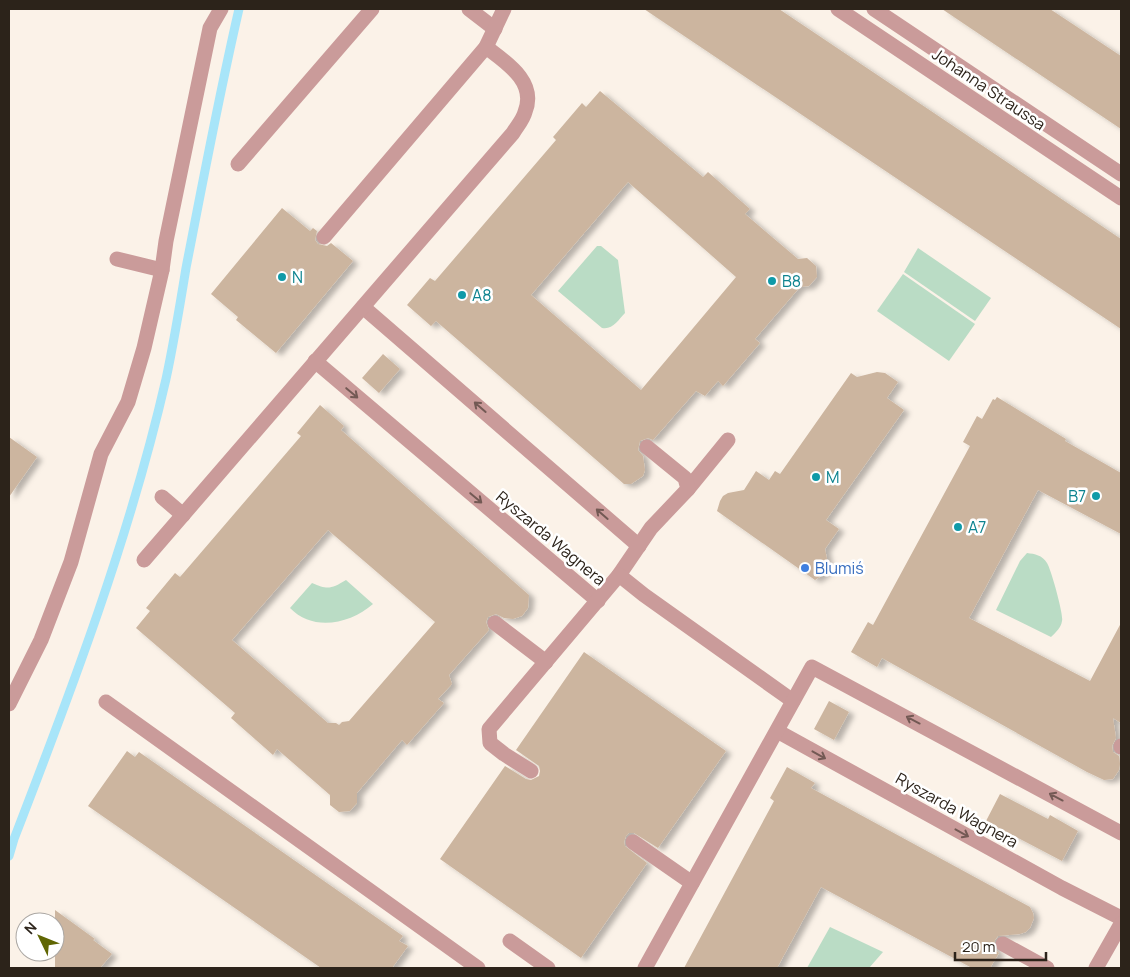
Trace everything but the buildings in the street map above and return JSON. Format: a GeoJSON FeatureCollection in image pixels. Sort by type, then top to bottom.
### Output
{"type":"FeatureCollection","features":[{"type":"Feature","properties":{"kind":"street"},"geometry":{"type":"LineString","coordinates":[[9,704],[41,640],[71,562],[101,454],[128,402],[144,348],[162,270],[166,241],[210,28],[221,9]]}},
{"type":"Feature","properties":{"kind":"street"},"geometry":{"type":"LineString","coordinates":[[238,164],[372,9]]}},
{"type":"Feature","properties":{"kind":"street"},"geometry":{"type":"LineString","coordinates":[[469,9],[495,29]]}},
{"type":"Feature","properties":{"kind":"street"},"geometry":{"type":"LineString","coordinates":[[324,237],[486,47],[504,9]]}},
{"type":"Feature","properties":{"kind":"street","name":"Johanna Straussa"},"geometry":{"type":"LineString","coordinates":[[838,9],[1121,198]]}},
{"type":"Feature","properties":{"kind":"street","name":"Johanna Straussa"},"geometry":{"type":"LineString","coordinates":[[874,9],[1121,174]]}},
{"type":"Feature","properties":{"kind":"street"},"geometry":{"type":"LineString","coordinates":[[144,560],[513,133],[525,113],[528,93],[526,85],[510,65],[486,47]]}},
{"type":"Feature","properties":{"kind":"street"},"geometry":{"type":"LineString","coordinates":[[117,259],[162,270]]}},
{"type":"Feature","properties":{"kind":"street"},"geometry":{"type":"LineString","coordinates":[[363,307],[639,546]]}},
{"type":"Feature","properties":{"kind":"street","name":"Ryszarda Wagnera"},"geometry":{"type":"LineString","coordinates":[[315,361],[598,601],[619,575],[644,595],[793,701]]}},
{"type":"Feature","properties":{"kind":"street"},"geometry":{"type":"LineString","coordinates":[[619,575],[651,528],[688,489],[728,440]]}},
{"type":"Feature","properties":{"kind":"street"},"geometry":{"type":"LineString","coordinates":[[647,447],[685,478],[688,489]]}},
{"type":"Feature","properties":{"kind":"street"},"geometry":{"type":"LineString","coordinates":[[162,497],[183,515]]}},
{"type":"Feature","properties":{"kind":"street"},"geometry":{"type":"LineString","coordinates":[[531,772],[490,743],[489,729],[598,601]]}},
{"type":"Feature","properties":{"kind":"street"},"geometry":{"type":"LineString","coordinates":[[495,623],[546,662]]}},
{"type":"Feature","properties":{"kind":"street"},"geometry":{"type":"LineString","coordinates":[[646,968],[812,667],[1121,833]]}},
{"type":"Feature","properties":{"kind":"street"},"geometry":{"type":"LineString","coordinates":[[106,702],[478,968]]}},
{"type":"Feature","properties":{"kind":"street","name":"Ryszarda Wagnera"},"geometry":{"type":"LineString","coordinates":[[777,731],[1062,888],[1121,918]]}},
{"type":"Feature","properties":{"kind":"street"},"geometry":{"type":"LineString","coordinates":[[633,842],[692,883]]}},
{"type":"Feature","properties":{"kind":"street"},"geometry":{"type":"LineString","coordinates":[[1096,968],[1121,924]]}},
{"type":"Feature","properties":{"kind":"street"},"geometry":{"type":"LineString","coordinates":[[510,941],[548,968]]}},
{"type":"Feature","properties":{"kind":"street"},"geometry":{"type":"LineString","coordinates":[[1003,944],[1048,968]]}},
{"type":"Feature","properties":{"kind":"green space"},"geometry":{"type":"Polygon","coordinates":[[[597,246],[601,246],[618,260],[625,313],[615,324],[606,328],[602,328],[558,291],[597,246]]]}},
{"type":"Feature","properties":{"kind":"green space"},"geometry":{"type":"Polygon","coordinates":[[[918,248],[991,298],[975,321],[904,272],[918,248]]]}},
{"type":"Feature","properties":{"kind":"green space"},"geometry":{"type":"Polygon","coordinates":[[[903,274],[975,324],[949,361],[877,311],[903,274]]]}},
{"type":"Feature","properties":{"kind":"green space"},"geometry":{"type":"Polygon","coordinates":[[[1027,553],[1038,555],[1045,560],[1054,583],[1062,621],[1051,637],[996,610],[1020,561],[1027,553]]]}},
{"type":"Feature","properties":{"kind":"green space"},"geometry":{"type":"Polygon","coordinates":[[[346,580],[373,604],[354,616],[332,623],[320,623],[309,620],[299,616],[290,608],[312,583],[329,588],[346,580]]]}},
{"type":"Feature","properties":{"kind":"green space"},"geometry":{"type":"Polygon","coordinates":[[[830,927],[883,952],[869,968],[807,968],[830,927]]]}},
{"type":"Feature","properties":{"kind":"waterway"},"geometry":{"type":"LineString","coordinates":[[9,856],[98,612],[152,438],[169,365],[205,170],[239,9]]}},
{"type":"Feature","properties":{"kind":"place","name":"N"},"geometry":{"type":"Point","coordinates":[282,277]}},
{"type":"Feature","properties":{"kind":"place","name":"B8"},"geometry":{"type":"Point","coordinates":[772,281]}},
{"type":"Feature","properties":{"kind":"place","name":"A8"},"geometry":{"type":"Point","coordinates":[462,295]}},
{"type":"Feature","properties":{"kind":"place","name":"M"},"geometry":{"type":"Point","coordinates":[816,477]}},
{"type":"Feature","properties":{"kind":"place","name":"B7"},"geometry":{"type":"Point","coordinates":[1096,496]}},
{"type":"Feature","properties":{"kind":"place","name":"A7"},"geometry":{"type":"Point","coordinates":[958,527]}},
{"type":"Feature","properties":{"kind":"place","name":"Blumiś"},"geometry":{"type":"Point","coordinates":[805,568]}}]}
